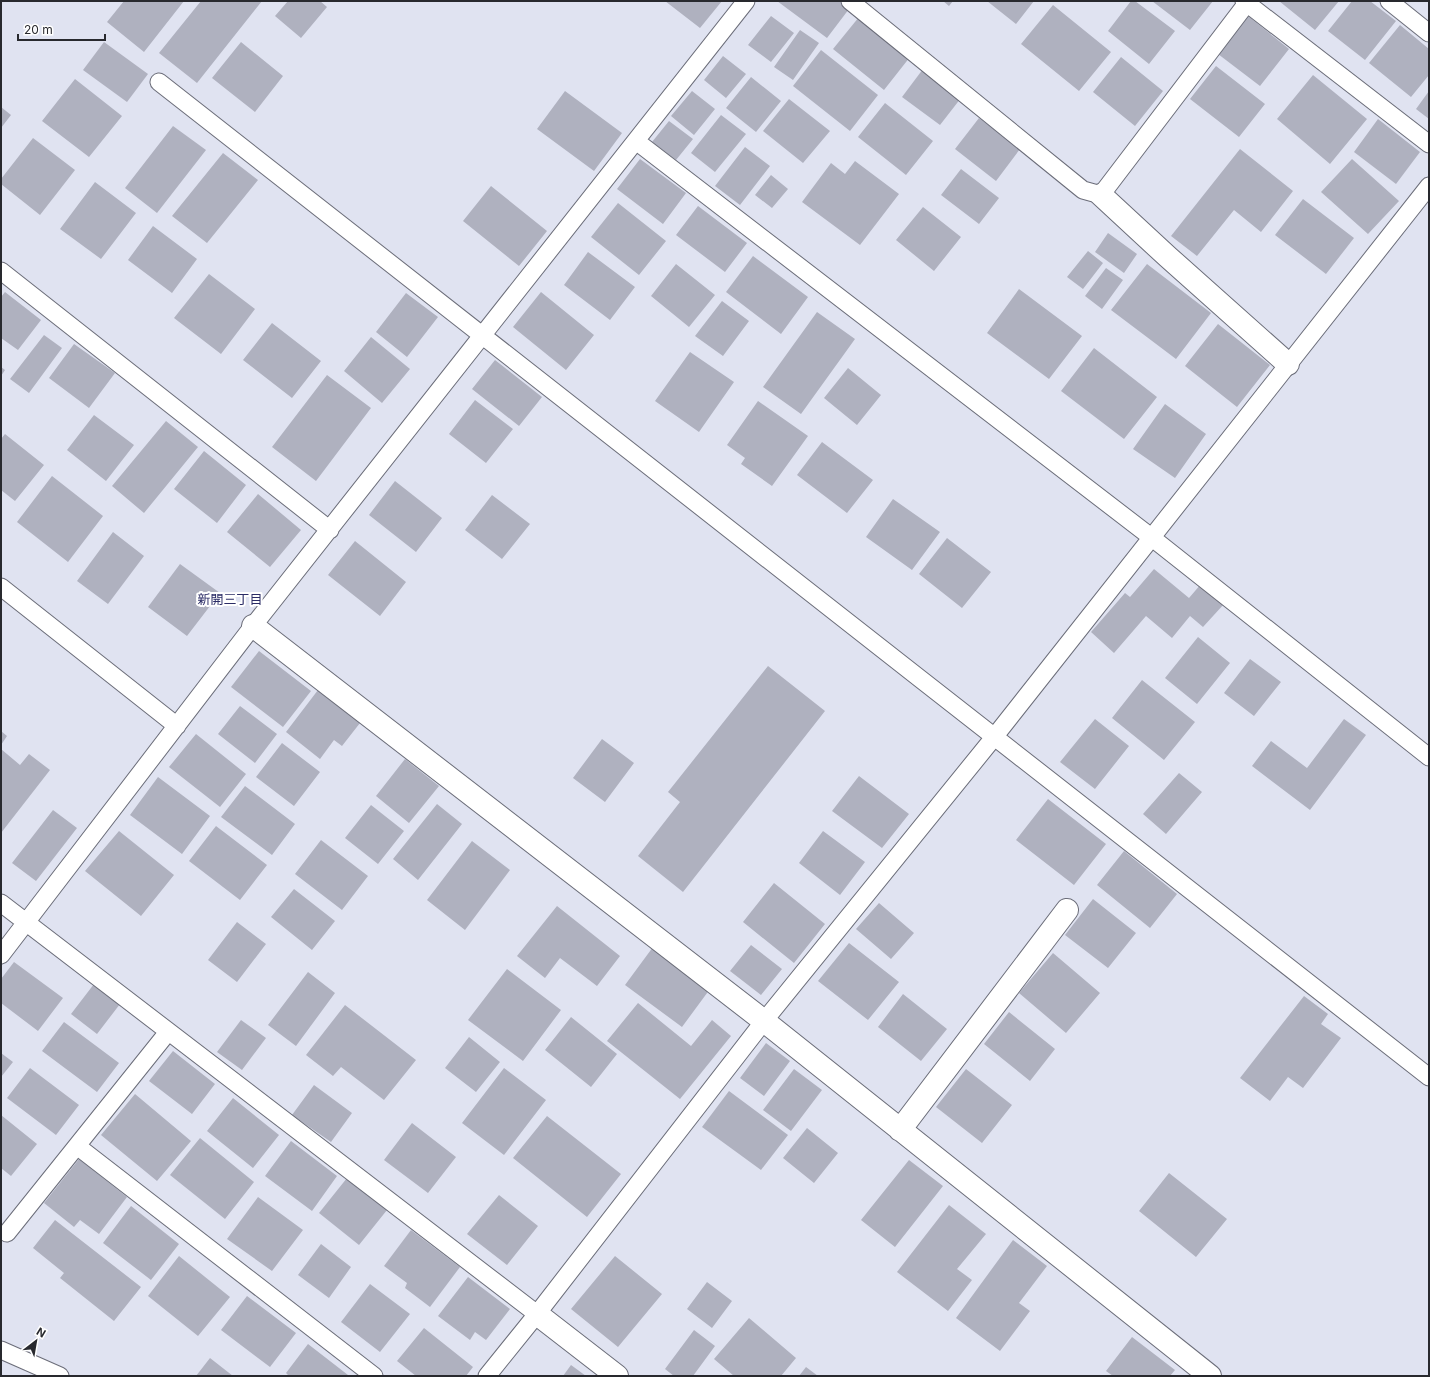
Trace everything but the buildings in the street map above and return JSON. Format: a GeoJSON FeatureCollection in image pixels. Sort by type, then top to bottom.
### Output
{"type":"FeatureCollection","features":[{"type":"Feature","properties":{"kind":"street"},"geometry":{"type":"LineString","coordinates":[[1101,195],[1288,364]]}},
{"type":"Feature","properties":{"kind":"street"},"geometry":{"type":"LineString","coordinates":[[253,626],[764,1021],[1210,1376]]}},
{"type":"Feature","properties":{"kind":"street"},"geometry":{"type":"LineString","coordinates":[[900,1130],[1067,910]]}},
{"type":"Feature","properties":{"kind":"street"},"geometry":{"type":"LineString","coordinates":[[537,1314],[617,1376]]}},
{"type":"Feature","properties":{"kind":"lane"},"geometry":{"type":"LineString","coordinates":[[1,955],[253,626],[746,1]]}},
{"type":"Feature","properties":{"kind":"lane"},"geometry":{"type":"LineString","coordinates":[[850,1],[1083,190],[1101,195],[1245,2],[1429,144]]}},
{"type":"Feature","properties":{"kind":"lane"},"geometry":{"type":"LineString","coordinates":[[1388,1],[1429,33]]}},
{"type":"Feature","properties":{"kind":"lane"},"geometry":{"type":"LineString","coordinates":[[159,82],[482,337],[995,736],[1429,1077]]}},
{"type":"Feature","properties":{"kind":"lane"},"geometry":{"type":"LineString","coordinates":[[636,141],[1151,537],[1429,757]]}},
{"type":"Feature","properties":{"kind":"lane"},"geometry":{"type":"LineString","coordinates":[[487,1376],[537,1314],[764,1021],[995,736],[1429,186]]}},
{"type":"Feature","properties":{"kind":"lane"},"geometry":{"type":"LineString","coordinates":[[1,271],[330,530]]}},
{"type":"Feature","properties":{"kind":"lane"},"geometry":{"type":"LineString","coordinates":[[1,587],[177,726]]}},
{"type":"Feature","properties":{"kind":"lane"},"geometry":{"type":"LineString","coordinates":[[1,903],[537,1314]]}},
{"type":"Feature","properties":{"kind":"lane"},"geometry":{"type":"LineString","coordinates":[[7,1233],[168,1032]]}},
{"type":"Feature","properties":{"kind":"lane"},"geometry":{"type":"LineString","coordinates":[[77,1146],[374,1376]]}},
{"type":"Feature","properties":{"kind":"lane"},"geometry":{"type":"LineString","coordinates":[[1,1350],[60,1376]]}},
{"type":"Feature","properties":{"kind":"district","name":"新開三丁目"},"geometry":{"type":"Point","coordinates":[230,599]}}]}
